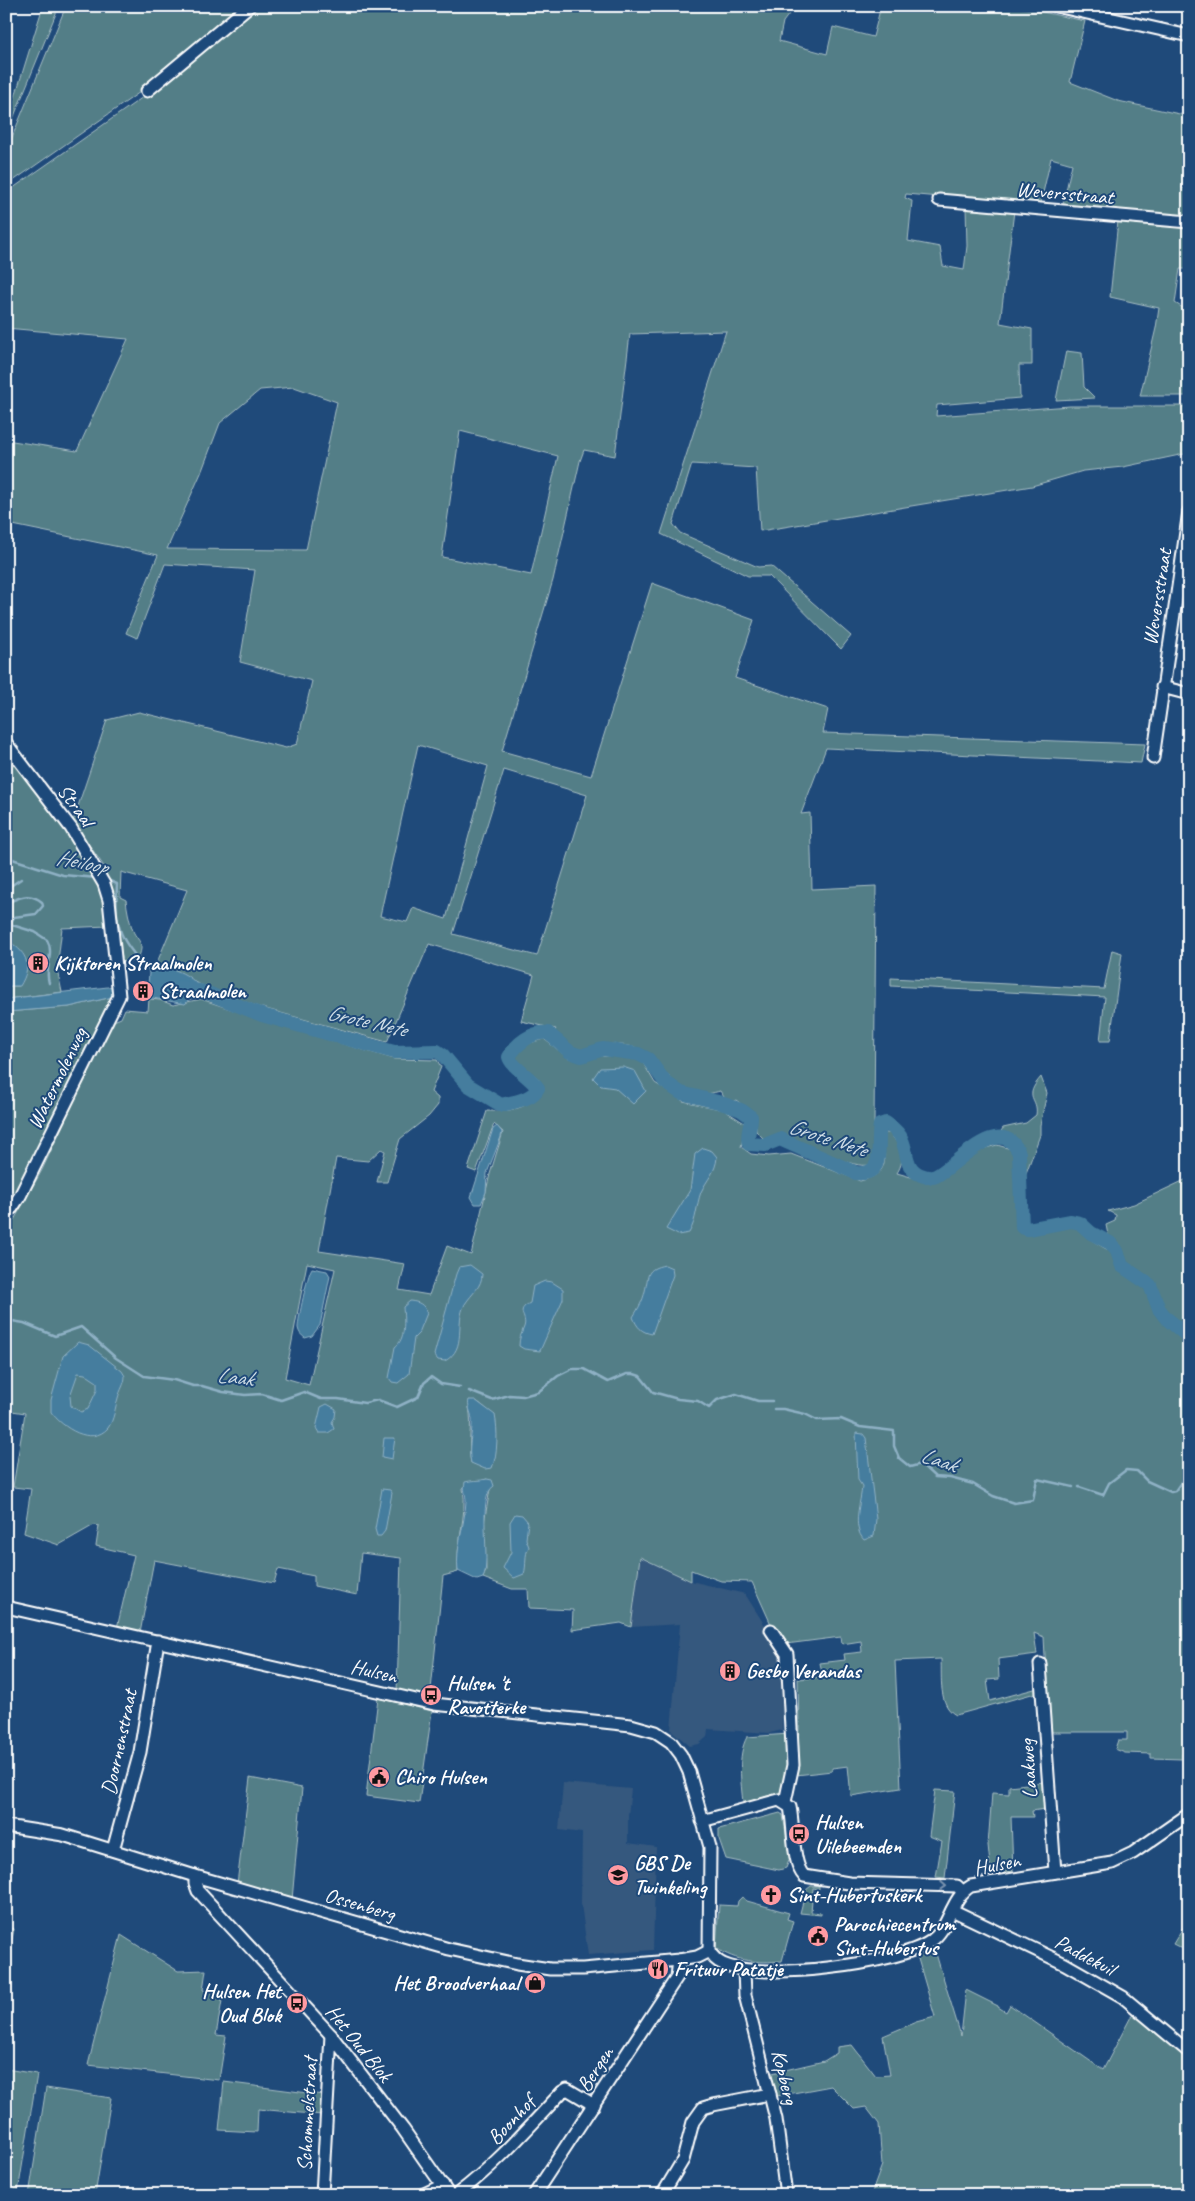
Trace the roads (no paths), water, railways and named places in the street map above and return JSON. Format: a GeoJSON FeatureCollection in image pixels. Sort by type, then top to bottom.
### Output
{"type":"FeatureCollection","features":[{"type":"Feature","properties":{"kind":"street"},"geometry":{"type":"LineString","coordinates":[[147,91],[249,6]]}},
{"type":"Feature","properties":{"kind":"street"},"geometry":{"type":"LineString","coordinates":[[1056,6],[1189,36]]}},
{"type":"Feature","properties":{"kind":"street","name":"Weversstraat"},"geometry":{"type":"LineString","coordinates":[[939,200],[1189,222]]}},
{"type":"Feature","properties":{"kind":"street","name":"Weversstraat"},"geometry":{"type":"LineString","coordinates":[[1153,758],[1189,512]]}},
{"type":"Feature","properties":{"kind":"street"},"geometry":{"type":"LineString","coordinates":[[1162,687],[1189,694]]}},
{"type":"Feature","properties":{"kind":"street","name":"Straal"},"geometry":{"type":"LineString","coordinates":[[6,743],[71,828],[102,880],[109,900],[118,984]]}},
{"type":"Feature","properties":{"kind":"street","name":"Watermolenweg"},"geometry":{"type":"LineString","coordinates":[[6,1212],[12,1208],[20,1196],[119,996],[118,984]]}},
{"type":"Feature","properties":{"kind":"street","name":"Hulsen"},"geometry":{"type":"LineString","coordinates":[[6,1608],[434,1704],[646,1728],[665,1737],[681,1755],[689,1772],[710,1847],[712,1859],[709,1951]]}},
{"type":"Feature","properties":{"kind":"street"},"geometry":{"type":"LineString","coordinates":[[702,1821],[779,1800],[785,1802],[794,1765],[787,1654],[771,1630]]}},
{"type":"Feature","properties":{"kind":"street","name":"Doornenstraat"},"geometry":{"type":"LineString","coordinates":[[112,1850],[140,1752],[158,1642]]}},
{"type":"Feature","properties":{"kind":"street","name":"Laakweg"},"geometry":{"type":"LineString","coordinates":[[1040,1664],[1056,1872]]}},
{"type":"Feature","properties":{"kind":"street","name":"Hulsen"},"geometry":{"type":"LineString","coordinates":[[785,1802],[790,1807],[794,1824],[794,1846],[798,1868],[802,1874],[808,1877],[849,1883],[956,1886],[963,1892],[976,1884],[1112,1864],[1134,1853],[1189,1814]]}},
{"type":"Feature","properties":{"kind":"street","name":"Ossenberg"},"geometry":{"type":"LineString","coordinates":[[6,1826],[51,1832],[195,1876],[449,1949],[517,1964],[550,1969],[583,1969],[679,1960],[697,1957],[709,1951]]}},
{"type":"Feature","properties":{"kind":"street","name":"Het Oud Blok"},"geometry":{"type":"LineString","coordinates":[[195,1876],[195,1884],[198,1891],[331,2035],[392,2113],[446,2190]]}},
{"type":"Feature","properties":{"kind":"street"},"geometry":{"type":"LineString","coordinates":[[709,1951],[712,1957],[722,1964],[744,1970],[830,1967],[871,1962],[891,1957],[931,1941],[940,1930],[963,1892]]}},
{"type":"Feature","properties":{"kind":"street","name":"Paddekuil"},"geometry":{"type":"LineString","coordinates":[[952,1910],[1065,1964],[1122,1997],[1189,2052]]}},
{"type":"Feature","properties":{"kind":"street","name":"Bergen"},"geometry":{"type":"LineString","coordinates":[[534,2195],[677,1977],[679,1960]]}},
{"type":"Feature","properties":{"kind":"street","name":"Kopberg"},"geometry":{"type":"LineString","coordinates":[[744,1970],[745,1995],[770,2094],[786,2195]]}},
{"type":"Feature","properties":{"kind":"street","name":"Schommelstraat"},"geometry":{"type":"LineString","coordinates":[[322,2195],[331,2035]]}},
{"type":"Feature","properties":{"kind":"street","name":"Boonhof"},"geometry":{"type":"LineString","coordinates":[[456,2195],[483,2175],[504,2155],[562,2092],[567,2089],[572,2091],[594,2105]]}},
{"type":"Feature","properties":{"kind":"street"},"geometry":{"type":"LineString","coordinates":[[662,2195],[683,2160],[693,2122],[703,2108],[770,2094]]}},
{"type":"Feature","properties":{"kind":"street"},"geometry":{"type":"LineString","coordinates":[[422,2195],[446,2190]]}},
{"type":"Feature","properties":{"kind":"waterway","name":"Heiloop"},"geometry":{"type":"LineString","coordinates":[[6,857],[63,875],[97,878]]}},
{"type":"Feature","properties":{"kind":"waterway"},"geometry":{"type":"LineString","coordinates":[[6,889],[21,879]]}},
{"type":"Feature","properties":{"kind":"waterway","name":"Heiloop"},"geometry":{"type":"LineString","coordinates":[[105,879],[117,884],[116,905],[119,926],[124,939],[142,966],[151,969]]}},
{"type":"Feature","properties":{"kind":"waterway"},"geometry":{"type":"LineString","coordinates":[[6,903],[28,896],[42,902],[43,906],[36,914],[14,917],[11,922],[12,925],[35,932],[47,940],[50,950],[49,983]]}},
{"type":"Feature","properties":{"kind":"waterway","name":"Grote Nete"},"geometry":{"type":"LineString","coordinates":[[180,987],[205,992],[262,1015],[394,1052],[437,1051],[443,1055],[468,1085],[501,1105],[527,1098],[538,1088],[513,1064],[509,1057],[516,1047],[530,1036],[548,1033],[570,1052],[581,1056],[603,1049],[638,1054],[648,1059],[665,1082],[681,1093],[718,1102],[741,1110],[751,1117],[748,1137],[749,1144],[765,1145],[780,1139],[856,1173],[866,1173],[872,1170],[876,1164],[879,1150],[880,1125],[886,1123],[896,1130],[901,1137],[912,1169],[921,1175],[929,1177],[936,1176],[978,1145],[990,1139],[1001,1137],[1011,1142],[1019,1153],[1022,1227],[1028,1229],[1071,1221],[1080,1223],[1091,1233],[1110,1243],[1117,1251],[1122,1266],[1150,1285],[1159,1309],[1166,1318],[1184,1333],[1189,1334]]}},
{"type":"Feature","properties":{"kind":"waterway","name":"Laak"},"geometry":{"type":"LineString","coordinates":[[6,1320],[24,1323],[55,1336],[81,1327],[116,1358],[144,1376],[174,1380],[223,1392],[245,1395],[262,1394],[281,1400],[304,1392],[321,1399],[338,1399],[365,1403],[378,1400],[397,1407],[418,1397],[424,1383],[431,1377],[441,1384],[460,1387]]}},
{"type":"Feature","properties":{"kind":"waterway","name":"Laak"},"geometry":{"type":"LineString","coordinates":[[469,1391],[492,1400],[509,1395],[523,1396],[538,1392],[558,1376],[572,1369],[584,1369],[608,1382],[627,1374],[634,1374],[640,1376],[653,1392],[678,1399],[698,1401],[709,1408],[717,1400],[736,1394],[758,1401],[772,1401]]}},
{"type":"Feature","properties":{"kind":"waterway","name":"Laak"},"geometry":{"type":"LineString","coordinates":[[774,1409],[805,1414],[817,1420],[841,1419],[860,1427],[894,1431],[894,1446],[899,1458],[910,1467],[921,1464],[935,1477],[950,1478],[973,1484],[993,1496],[1014,1503],[1033,1500],[1037,1479],[1073,1487]]}},
{"type":"Feature","properties":{"kind":"waterway","name":"Laak"},"geometry":{"type":"LineString","coordinates":[[1079,1487],[1103,1495],[1109,1483],[1126,1470],[1137,1471],[1147,1481],[1171,1492],[1175,1491],[1182,1481],[1189,1477]]}},
{"type":"Feature","properties":{"kind":"place","name":"Kijktoren Straalmolen"},"geometry":{"type":"Point","coordinates":[38,963]}},
{"type":"Feature","properties":{"kind":"place","name":"Straalmolen"},"geometry":{"type":"Point","coordinates":[143,991]}},
{"type":"Feature","properties":{"kind":"place","name":"Gesbo Verandas"},"geometry":{"type":"Point","coordinates":[730,1671]}},
{"type":"Feature","properties":{"kind":"place","name":"Hulsen 't Ravotterke"},"geometry":{"type":"Point","coordinates":[431,1695]}},
{"type":"Feature","properties":{"kind":"place","name":"Chiro Hulsen"},"geometry":{"type":"Point","coordinates":[379,1777]}},
{"type":"Feature","properties":{"kind":"place","name":"Hulsen Uilebeemden"},"geometry":{"type":"Point","coordinates":[799,1834]}},
{"type":"Feature","properties":{"kind":"place","name":"GBS De Twinkeling"},"geometry":{"type":"Point","coordinates":[618,1875]}},
{"type":"Feature","properties":{"kind":"place","name":"Sint-Hubertuskerk"},"geometry":{"type":"Point","coordinates":[771,1895]}},
{"type":"Feature","properties":{"kind":"place","name":"Parochiecentrum Sint-Hubertus"},"geometry":{"type":"Point","coordinates":[818,1936]}},
{"type":"Feature","properties":{"kind":"place","name":"Frituur Patatje"},"geometry":{"type":"Point","coordinates":[658,1969]}},
{"type":"Feature","properties":{"kind":"place","name":"Het Broodverhaal"},"geometry":{"type":"Point","coordinates":[535,1983]}},
{"type":"Feature","properties":{"kind":"place","name":"Hulsen Het Oud Blok"},"geometry":{"type":"Point","coordinates":[297,2003]}}]}
